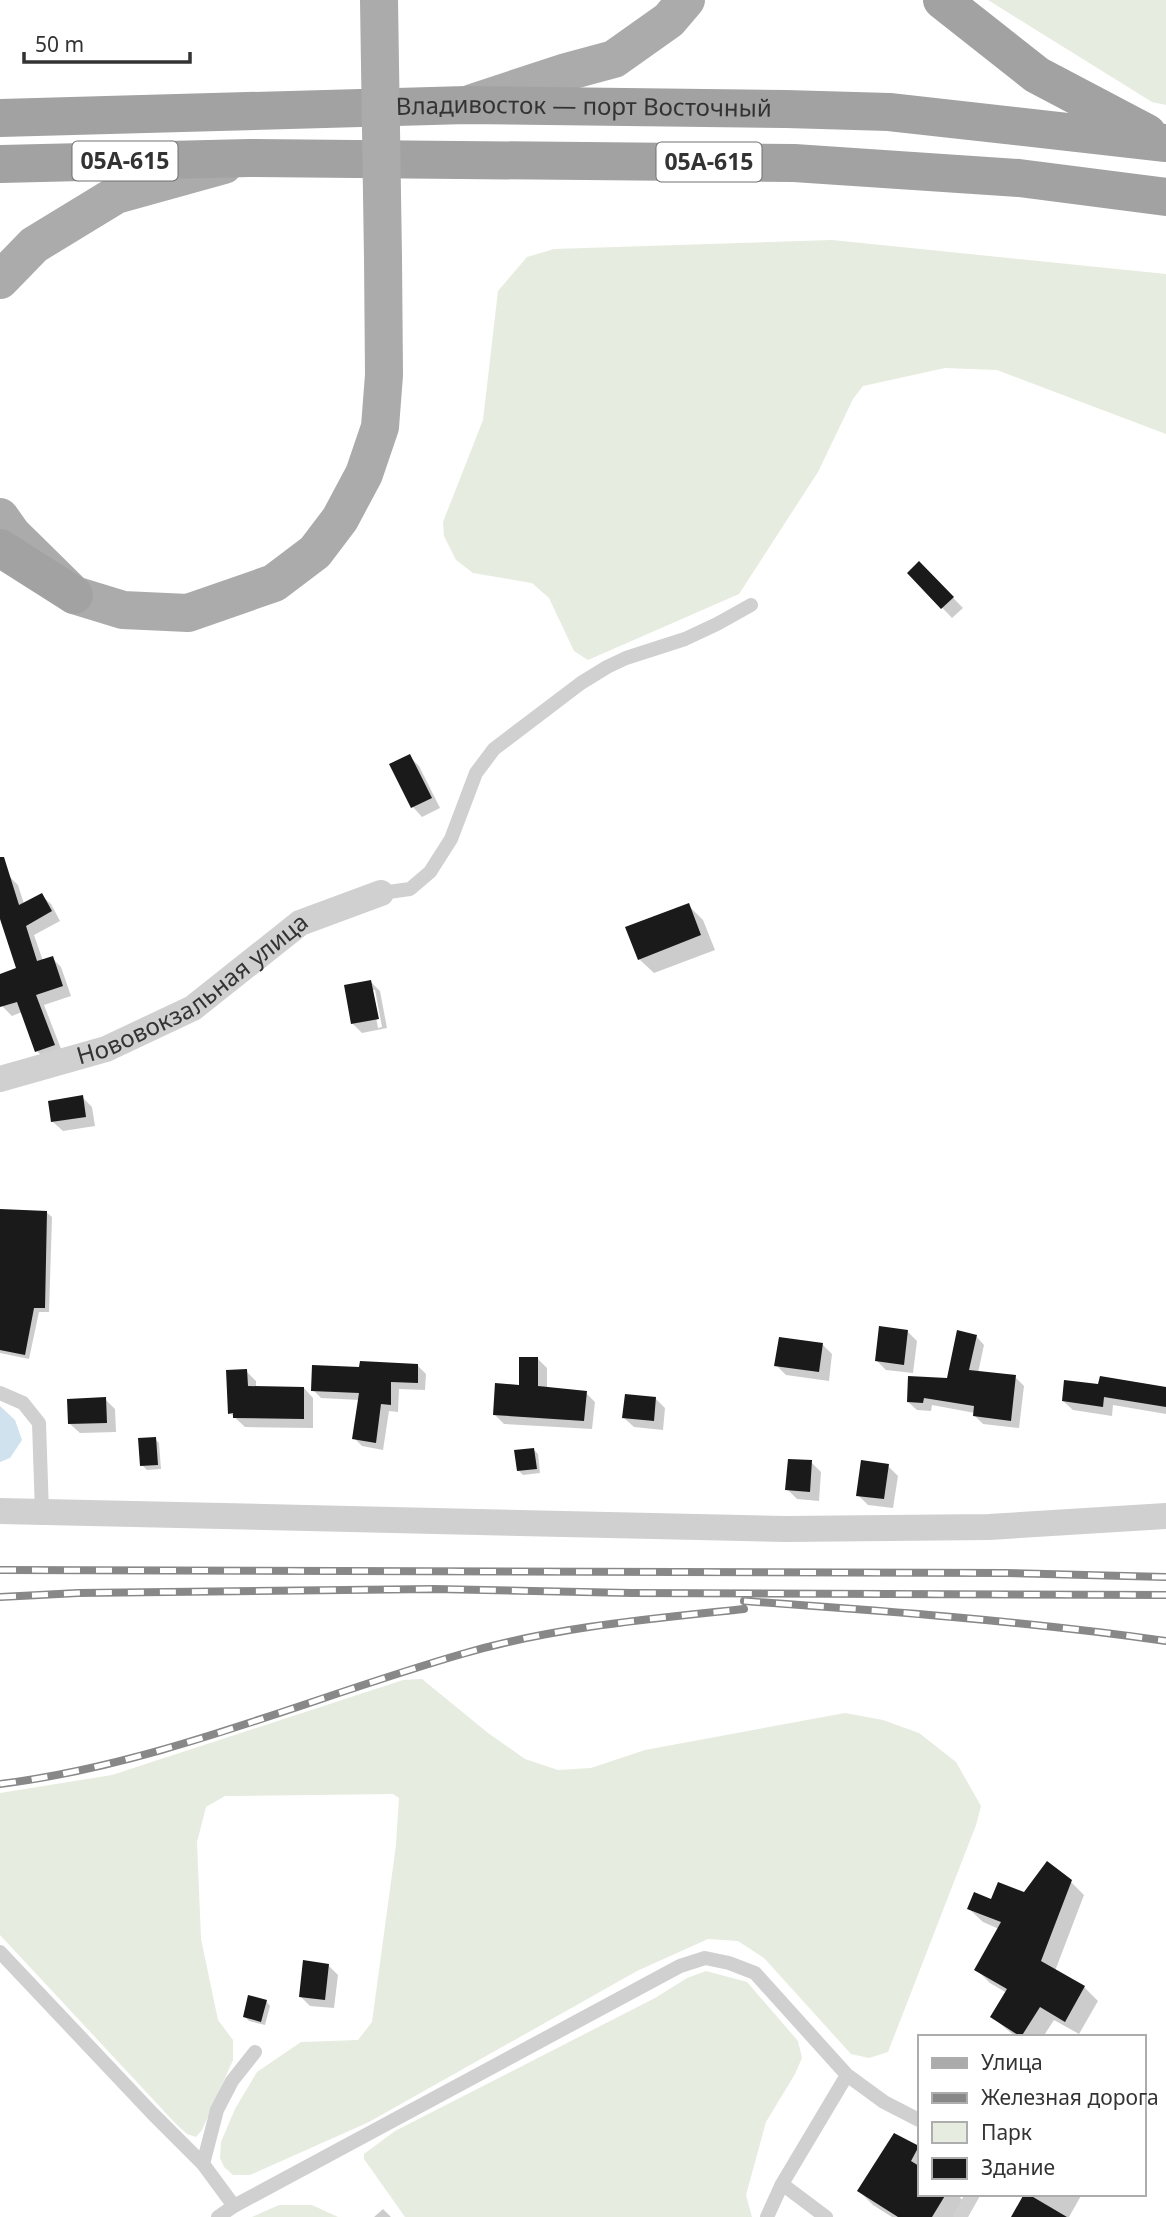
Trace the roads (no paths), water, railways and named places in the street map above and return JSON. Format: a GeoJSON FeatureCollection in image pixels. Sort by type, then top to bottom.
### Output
{"type":"FeatureCollection","features":[{"type":"Feature","properties":{"kind":"highway"},"geometry":{"type":"LineString","coordinates":[[942,0],[1037,75],[1165,142]]}},
{"type":"Feature","properties":{"kind":"highway","name":"Владивосток — порт Восточный"},"geometry":{"type":"LineString","coordinates":[[0,118],[467,105],[889,112],[1165,142]]}},
{"type":"Feature","properties":{"kind":"highway","name":"Владивосток — порт Восточный"},"geometry":{"type":"LineString","coordinates":[[0,164],[250,158],[794,163],[1019,178],[1166,197]]}},
{"type":"Feature","properties":{"kind":"highway"},"geometry":{"type":"LineString","coordinates":[[0,548],[74,595]]}},
{"type":"Feature","properties":{"kind":"main road"},"geometry":{"type":"LineString","coordinates":[[0,517],[12,534],[74,595],[123,610],[188,613],[274,583],[315,552],[340,519],[364,474],[380,427],[384,375],[379,0]]}},
{"type":"Feature","properties":{"kind":"main road"},"geometry":{"type":"LineString","coordinates":[[467,105],[614,59],[669,20],[686,0]]}},
{"type":"Feature","properties":{"kind":"main road"},"geometry":{"type":"LineString","coordinates":[[0,280],[34,245],[116,195],[250,158]]}},
{"type":"Feature","properties":{"kind":"street","name":"Нововокзальная улица"},"geometry":{"type":"LineString","coordinates":[[0,1079],[106,1049],[193,1008],[300,923],[381,893]]}},
{"type":"Feature","properties":{"kind":"street"},"geometry":{"type":"LineString","coordinates":[[0,1511],[786,1529],[989,1527],[1166,1516]]}},
{"type":"Feature","properties":{"kind":"lane"},"geometry":{"type":"LineString","coordinates":[[381,893],[410,889],[430,872],[451,839],[476,773],[495,749],[581,683],[607,667],[685,639],[751,605]]}},
{"type":"Feature","properties":{"kind":"lane"},"geometry":{"type":"LineString","coordinates":[[0,1393],[23,1403],[38,1423],[42,1513]]}},
{"type":"Feature","properties":{"kind":"lane"},"geometry":{"type":"LineString","coordinates":[[0,1952],[203,2164],[234,2206]]}},
{"type":"Feature","properties":{"kind":"lane"},"geometry":{"type":"LineString","coordinates":[[218,2217],[680,1966],[705,1958],[729,1963],[755,1973],[847,2075],[884,2102],[918,2119]]}},
{"type":"Feature","properties":{"kind":"lane"},"geometry":{"type":"LineString","coordinates":[[203,2164],[217,2110],[232,2081],[255,2052]]}},
{"type":"Feature","properties":{"kind":"lane"},"geometry":{"type":"LineString","coordinates":[[767,2217],[782,2184],[847,2075]]}},
{"type":"Feature","properties":{"kind":"lane"},"geometry":{"type":"LineString","coordinates":[[782,2184],[826,2217]]}},
{"type":"Feature","properties":{"kind":"lane"},"geometry":{"type":"LineString","coordinates":[[960,2217],[972,2196]]}},
{"type":"Feature","properties":{"kind":"water"},"geometry":{"type":"Polygon","coordinates":[[[0,1406],[15,1420],[22,1440],[10,1458],[0,1462],[0,1406]]]}},
{"type":"Feature","properties":{"kind":"railway"},"geometry":{"type":"LineString","coordinates":[[0,1570],[1005,1573],[1166,1577]]}},
{"type":"Feature","properties":{"kind":"railway"},"geometry":{"type":"LineString","coordinates":[[0,1597],[78,1593],[434,1589],[632,1593],[1166,1595]]}},
{"type":"Feature","properties":{"kind":"railway"},"geometry":{"type":"LineString","coordinates":[[744,1601],[1008,1622],[1166,1641]]}},
{"type":"Feature","properties":{"kind":"railway"},"geometry":{"type":"LineString","coordinates":[[0,1784],[60,1774],[176,1746],[405,1671],[497,1645],[602,1625],[744,1609]]}}]}
